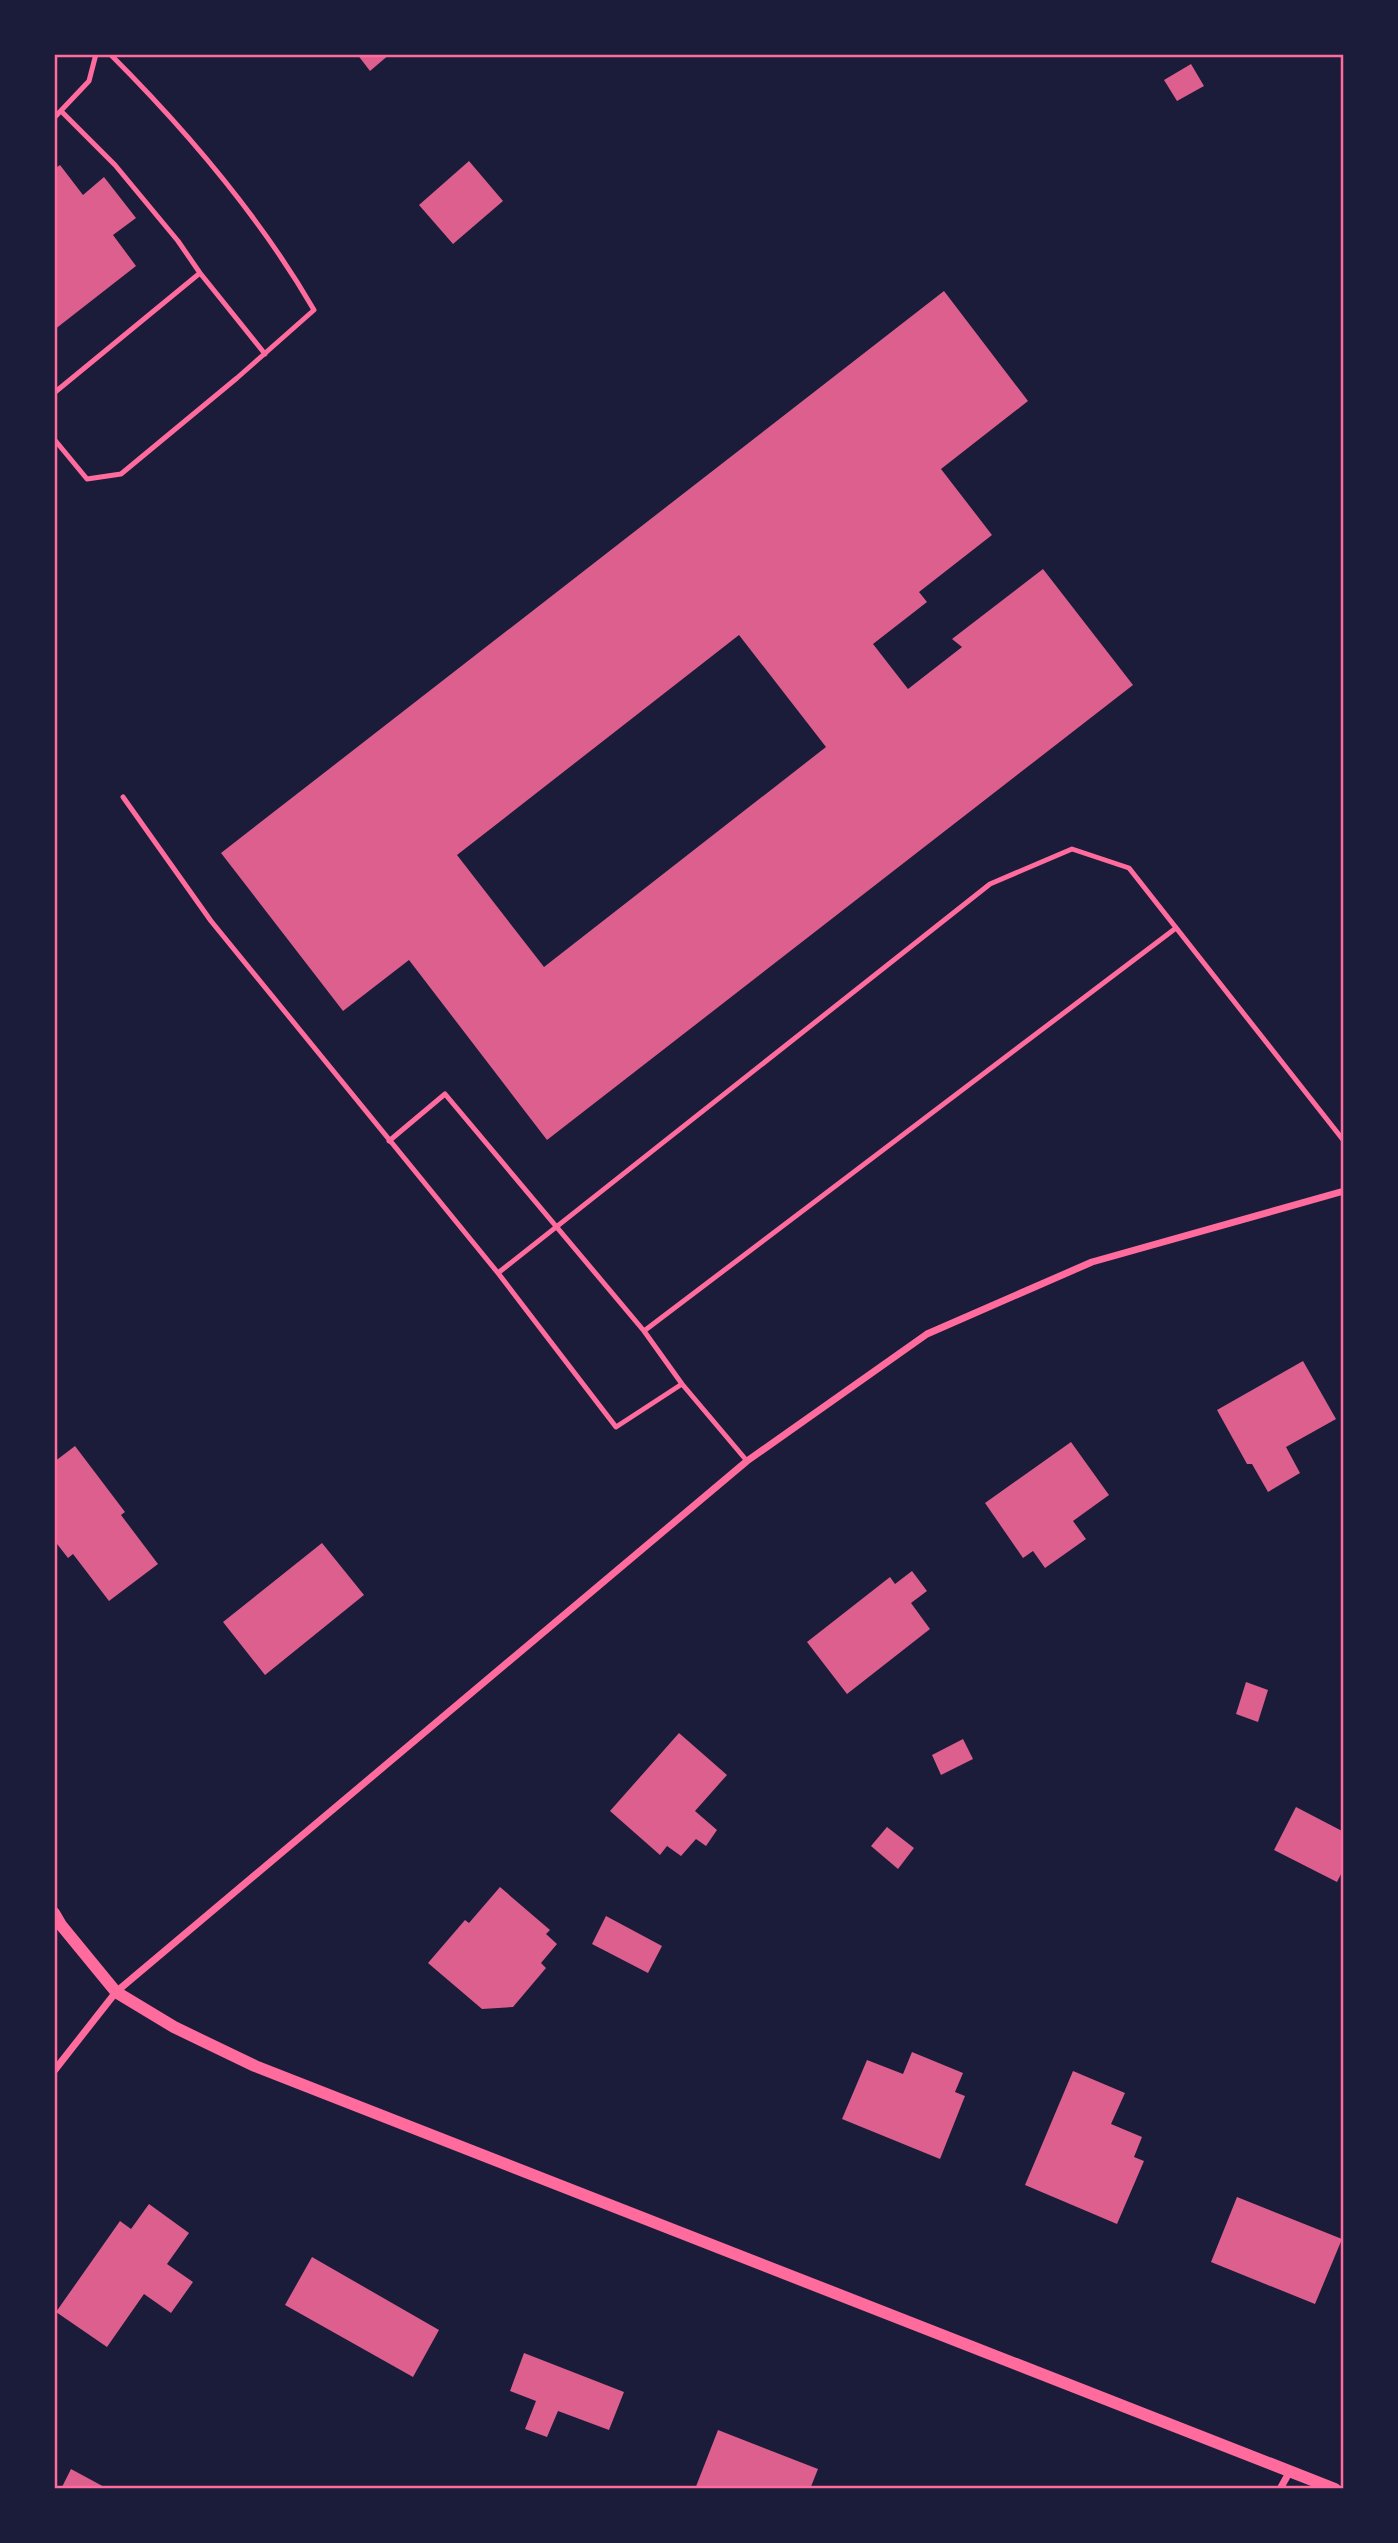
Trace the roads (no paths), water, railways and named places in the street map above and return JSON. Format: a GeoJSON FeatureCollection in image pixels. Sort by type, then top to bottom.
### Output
{"type":"FeatureCollection","features":[{"type":"Feature","properties":{"kind":"street"},"geometry":{"type":"LineString","coordinates":[[54,2071],[116,1992],[747,1461],[927,1334],[1092,1262],[1344,1191]]}},
{"type":"Feature","properties":{"kind":"street"},"geometry":{"type":"LineString","coordinates":[[54,1913],[116,1992],[174,2027],[255,2066],[1335,2489]]}},
{"type":"Feature","properties":{"kind":"street"},"geometry":{"type":"LineString","coordinates":[[1280,2489],[1290,2471]]}},
{"type":"Feature","properties":{"kind":"lane"},"geometry":{"type":"LineString","coordinates":[[54,118],[89,82],[96,54]]}},
{"type":"Feature","properties":{"kind":"lane"},"geometry":{"type":"LineString","coordinates":[[54,439],[87,479],[121,474],[314,310],[286,263],[190,137],[110,54]]}},
{"type":"Feature","properties":{"kind":"lane"},"geometry":{"type":"LineString","coordinates":[[61,111],[115,165],[178,241],[265,354]]}},
{"type":"Feature","properties":{"kind":"lane"},"geometry":{"type":"LineString","coordinates":[[54,393],[200,273]]}},
{"type":"Feature","properties":{"kind":"lane"},"geometry":{"type":"LineString","coordinates":[[123,797],[211,921],[498,1273],[616,1427],[682,1384]]}},
{"type":"Feature","properties":{"kind":"lane"},"geometry":{"type":"LineString","coordinates":[[498,1273],[990,884],[1072,849],[1129,868],[1344,1141]]}},
{"type":"Feature","properties":{"kind":"lane"},"geometry":{"type":"LineString","coordinates":[[644,1331],[1176,928]]}},
{"type":"Feature","properties":{"kind":"lane"},"geometry":{"type":"LineString","coordinates":[[390,1141],[445,1094],[644,1331],[682,1384],[747,1461]]}}]}
